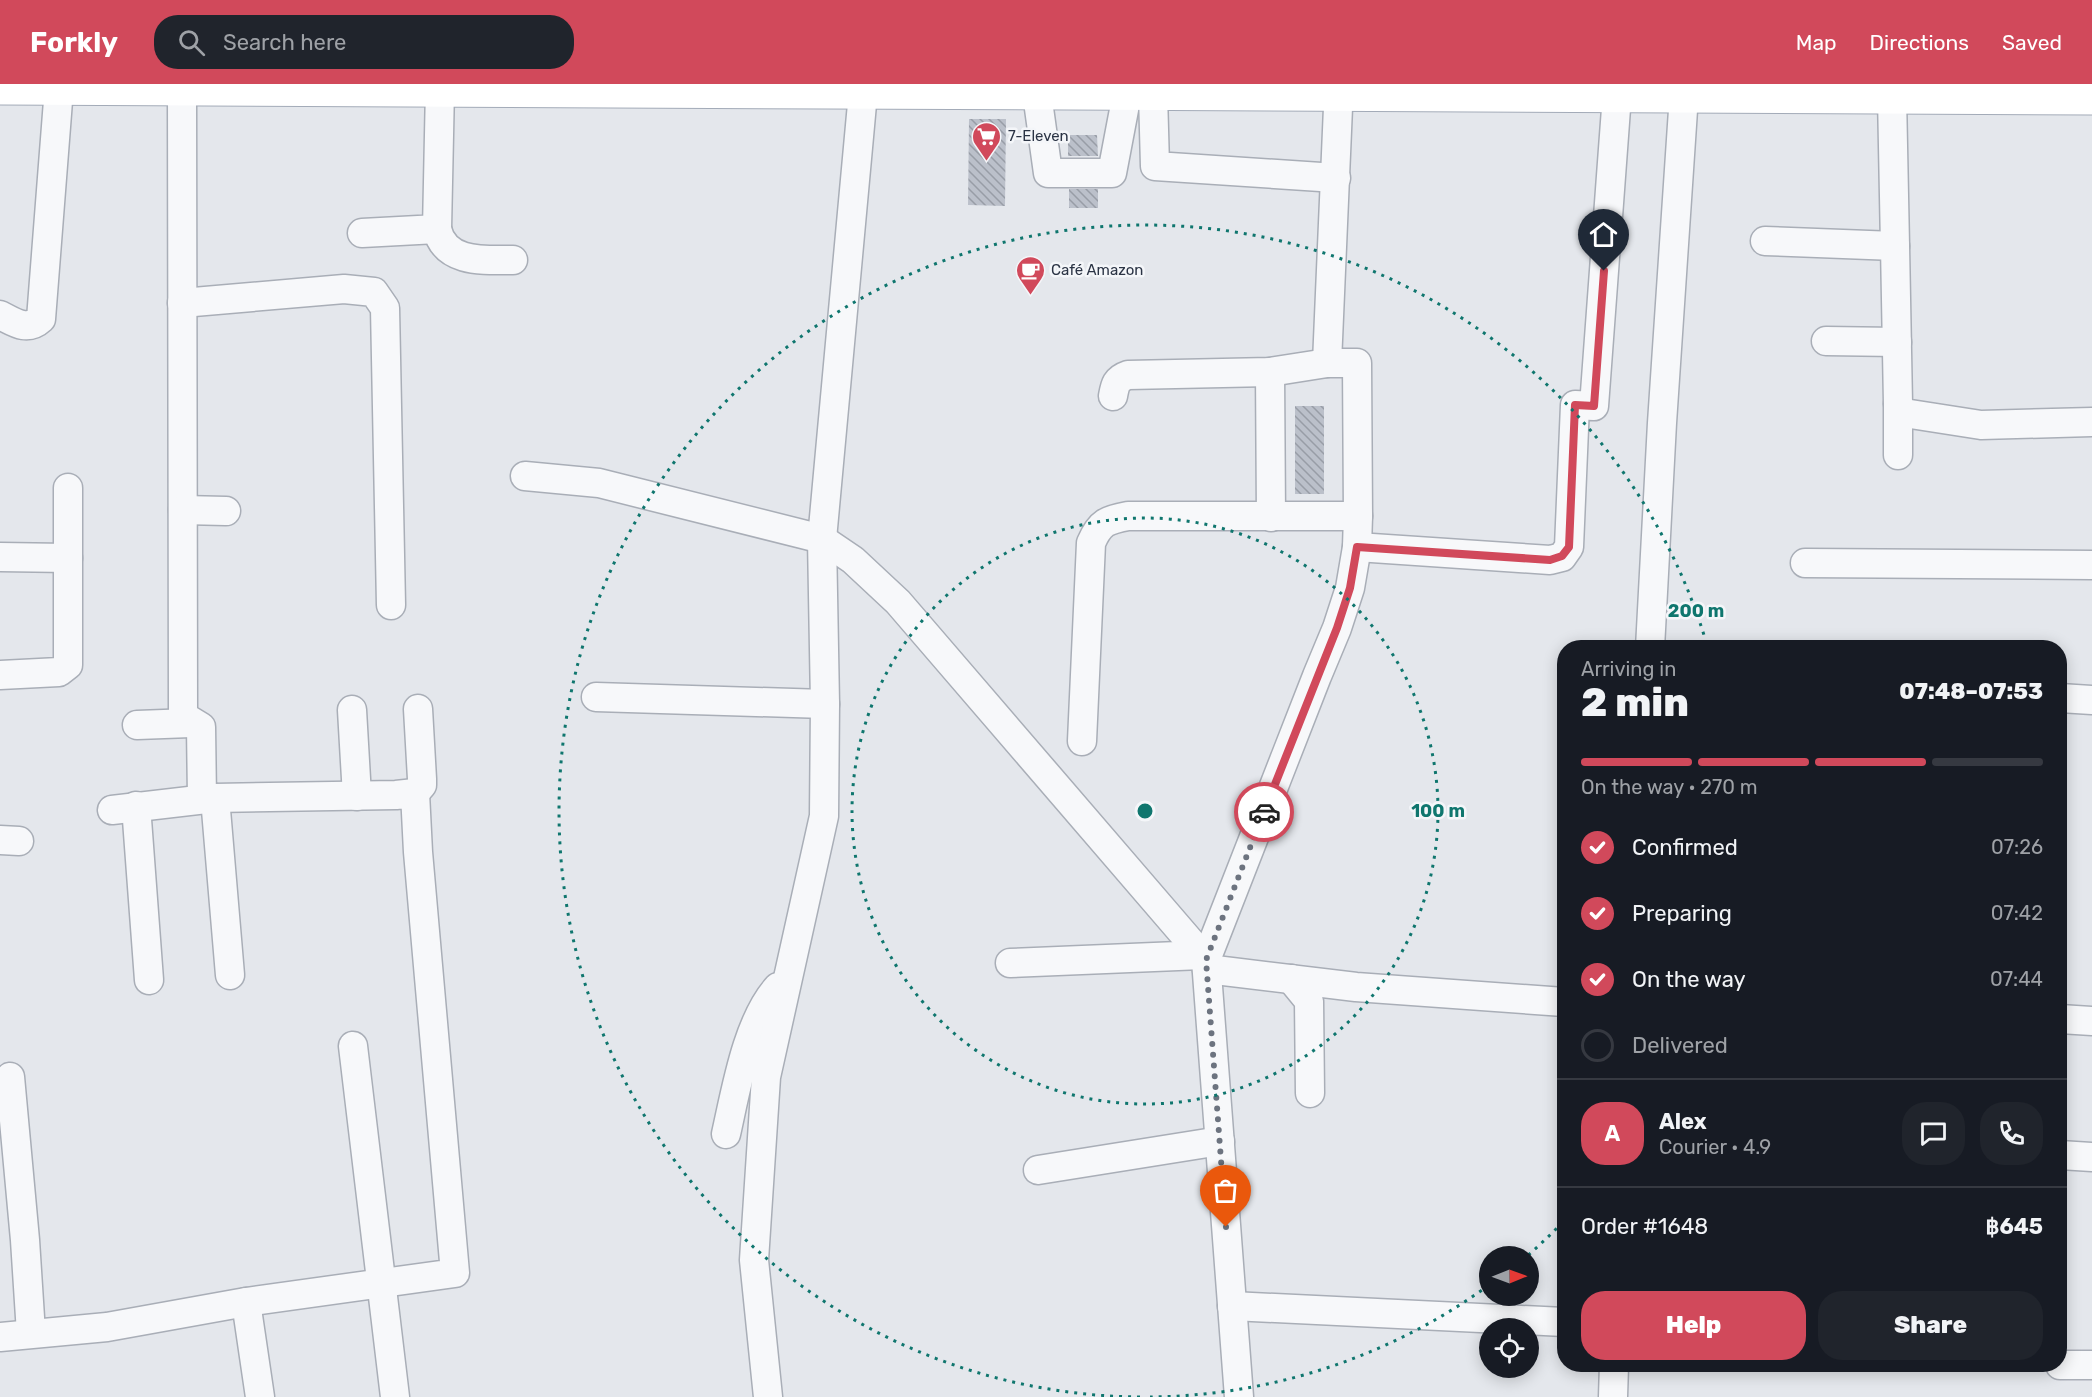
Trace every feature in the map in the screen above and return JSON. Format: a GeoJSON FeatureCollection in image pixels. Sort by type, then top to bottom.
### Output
{"type":"FeatureCollection","features":[{"type":"Feature","properties":{"kind":"main road"},"geometry":{"type":"LineString","coordinates":[[0,88],[440,88],[1037,94],[1338,90],[1617,95],[2092,98]]}},
{"type":"Feature","properties":{"kind":"street"},"geometry":{"type":"LineString","coordinates":[[0,315],[26,326],[40,319],[59,88]]}},
{"type":"Feature","properties":{"kind":"street"},"geometry":{"type":"LineString","coordinates":[[440,88],[437,229],[442,245],[459,255],[477,260],[513,260]]}},
{"type":"Feature","properties":{"kind":"street"},"geometry":{"type":"LineString","coordinates":[[182,89],[183,716],[201,728],[230,975]]}},
{"type":"Feature","properties":{"kind":"street"},"geometry":{"type":"LineString","coordinates":[[1327,363],[1338,90]]}},
{"type":"Feature","properties":{"kind":"street"},"geometry":{"type":"LineString","coordinates":[[768,1397],[754,1260],[766,1077],[824,816],[825,704],[822,539],[863,93]]}},
{"type":"Feature","properties":{"kind":"street"},"geometry":{"type":"LineString","coordinates":[[1037,94],[1048,173],[1112,173],[1140,94]]}},
{"type":"Feature","properties":{"kind":"street"},"geometry":{"type":"LineString","coordinates":[[1140,94],[1155,166],[1336,178]]}},
{"type":"Feature","properties":{"kind":"street"},"geometry":{"type":"LineString","coordinates":[[1357,547],[1550,560],[1562,556],[1569,547],[1575,405],[1594,406],[1617,95]]}},
{"type":"Feature","properties":{"kind":"street"},"geometry":{"type":"LineString","coordinates":[[1650,640],[1684,95]]}},
{"type":"Feature","properties":{"kind":"street"},"geometry":{"type":"LineString","coordinates":[[1892,96],[1898,455]]}},
{"type":"Feature","properties":{"kind":"street"},"geometry":{"type":"LineString","coordinates":[[362,233],[437,229]]}},
{"type":"Feature","properties":{"kind":"street"},"geometry":{"type":"LineString","coordinates":[[1765,241],[1895,246]]}},
{"type":"Feature","properties":{"kind":"street"},"geometry":{"type":"LineString","coordinates":[[182,303],[344,289],[374,292],[380,299],[385,308],[391,605]]}},
{"type":"Feature","properties":{"kind":"street"},"geometry":{"type":"LineString","coordinates":[[1826,341],[1897,342]]}},
{"type":"Feature","properties":{"kind":"street"},"geometry":{"type":"LineString","coordinates":[[1113,396],[1116,382],[1128,375],[1270,372],[1327,363],[1357,363],[1358,516],[1357,547],[1350,588],[1337,628],[1205,962],[1239,1397]]}},
{"type":"Feature","properties":{"kind":"street"},"geometry":{"type":"LineString","coordinates":[[1270,372],[1271,517]]}},
{"type":"Feature","properties":{"kind":"street"},"geometry":{"type":"LineString","coordinates":[[1898,404],[1904,413],[1914,416],[1981,425],[2092,422]]}},
{"type":"Feature","properties":{"kind":"street"},"geometry":{"type":"LineString","coordinates":[[525,476],[599,483],[822,539],[853,560],[898,602],[1205,962]]}},
{"type":"Feature","properties":{"kind":"street"},"geometry":{"type":"LineString","coordinates":[[0,675],[59,672],[68,665],[68,488]]}},
{"type":"Feature","properties":{"kind":"street"},"geometry":{"type":"LineString","coordinates":[[183,510],[226,511]]}},
{"type":"Feature","properties":{"kind":"street"},"geometry":{"type":"LineString","coordinates":[[1082,741],[1092,543],[1101,525],[1128,516],[1358,516]]}},
{"type":"Feature","properties":{"kind":"street"},"geometry":{"type":"LineString","coordinates":[[0,558],[68,558]]}},
{"type":"Feature","properties":{"kind":"street"},"geometry":{"type":"LineString","coordinates":[[1805,563],[2092,564]]}},
{"type":"Feature","properties":{"kind":"street"},"geometry":{"type":"LineString","coordinates":[[596,698],[825,704]]}},
{"type":"Feature","properties":{"kind":"street"},"geometry":{"type":"LineString","coordinates":[[2067,698],[2092,700]]}},
{"type":"Feature","properties":{"kind":"street"},"geometry":{"type":"LineString","coordinates":[[149,980],[124,808],[209,799],[357,796],[415,792],[422,785],[418,709]]}},
{"type":"Feature","properties":{"kind":"street"},"geometry":{"type":"LineString","coordinates":[[351,710],[357,796]]}},
{"type":"Feature","properties":{"kind":"street"},"geometry":{"type":"LineString","coordinates":[[137,726],[191,723]]}},
{"type":"Feature","properties":{"kind":"street"},"geometry":{"type":"LineString","coordinates":[[0,1337],[106,1327],[246,1302],[455,1273],[418,852],[415,792]]}},
{"type":"Feature","properties":{"kind":"street"},"geometry":{"type":"LineString","coordinates":[[1010,963],[1205,962],[1291,980],[1557,1001]]}},
{"type":"Feature","properties":{"kind":"street"},"geometry":{"type":"LineString","coordinates":[[726,1134],[739,1076],[761,1013],[773,992],[789,974]]}},
{"type":"Feature","properties":{"kind":"street"},"geometry":{"type":"LineString","coordinates":[[1291,980],[1308,1001],[1310,1093]]}},
{"type":"Feature","properties":{"kind":"street"},"geometry":{"type":"LineString","coordinates":[[2067,1020],[2092,1022]]}},
{"type":"Feature","properties":{"kind":"street"},"geometry":{"type":"LineString","coordinates":[[353,1046],[395,1397]]}},
{"type":"Feature","properties":{"kind":"street"},"geometry":{"type":"LineString","coordinates":[[10,1077],[31,1333]]}},
{"type":"Feature","properties":{"kind":"street"},"geometry":{"type":"LineString","coordinates":[[1038,1170],[1220,1141]]}},
{"type":"Feature","properties":{"kind":"street"},"geometry":{"type":"LineString","coordinates":[[2067,1155],[2092,1157]]}},
{"type":"Feature","properties":{"kind":"street"},"geometry":{"type":"LineString","coordinates":[[246,1302],[260,1397]]}},
{"type":"Feature","properties":{"kind":"street"},"geometry":{"type":"LineString","coordinates":[[1232,1306],[1557,1322]]}},
{"type":"Feature","properties":{"kind":"street"},"geometry":{"type":"LineString","coordinates":[[2067,1365],[2092,1365]]}},
{"type":"Feature","properties":{"kind":"street"},"geometry":{"type":"LineString","coordinates":[[1613,1397],[1614,1372]]}},
{"type":"Feature","properties":{"kind":"building","name":"7-Eleven"},"geometry":{"type":"Polygon","coordinates":[[[969,119],[1006,119],[1005,206],[968,205],[969,119]]]}},
{"type":"Feature","properties":{"kind":"building"},"geometry":{"type":"Polygon","coordinates":[[[1068,135],[1097,135],[1098,156],[1068,156],[1068,135]]]}},
{"type":"Feature","properties":{"kind":"building"},"geometry":{"type":"Polygon","coordinates":[[[1069,189],[1098,189],[1098,208],[1069,208],[1069,189]]]}},
{"type":"Feature","properties":{"kind":"building"},"geometry":{"type":"Polygon","coordinates":[[[1295,406],[1324,406],[1324,494],[1295,494],[1295,406]]]}},
{"type":"Feature","properties":{"kind":"way so far"},"geometry":{"type":"LineString","coordinates":[[1226,1227],[1206,960],[1264,812]]}},
{"type":"Feature","properties":{"kind":"place","name":"7-Eleven"},"geometry":{"type":"Point","coordinates":[987,162]}},
{"type":"Feature","properties":{"kind":"place","name":"Café Amazon"},"geometry":{"type":"Point","coordinates":[1030,296]}},
{"type":"Feature","properties":{"kind":"route"},"geometry":{"type":"LineString","coordinates":[[1264,812],[1337,628],[1350,588],[1357,547],[1550,560],[1562,556],[1569,547],[1575,405],[1594,406],[1604,271]]}}]}
